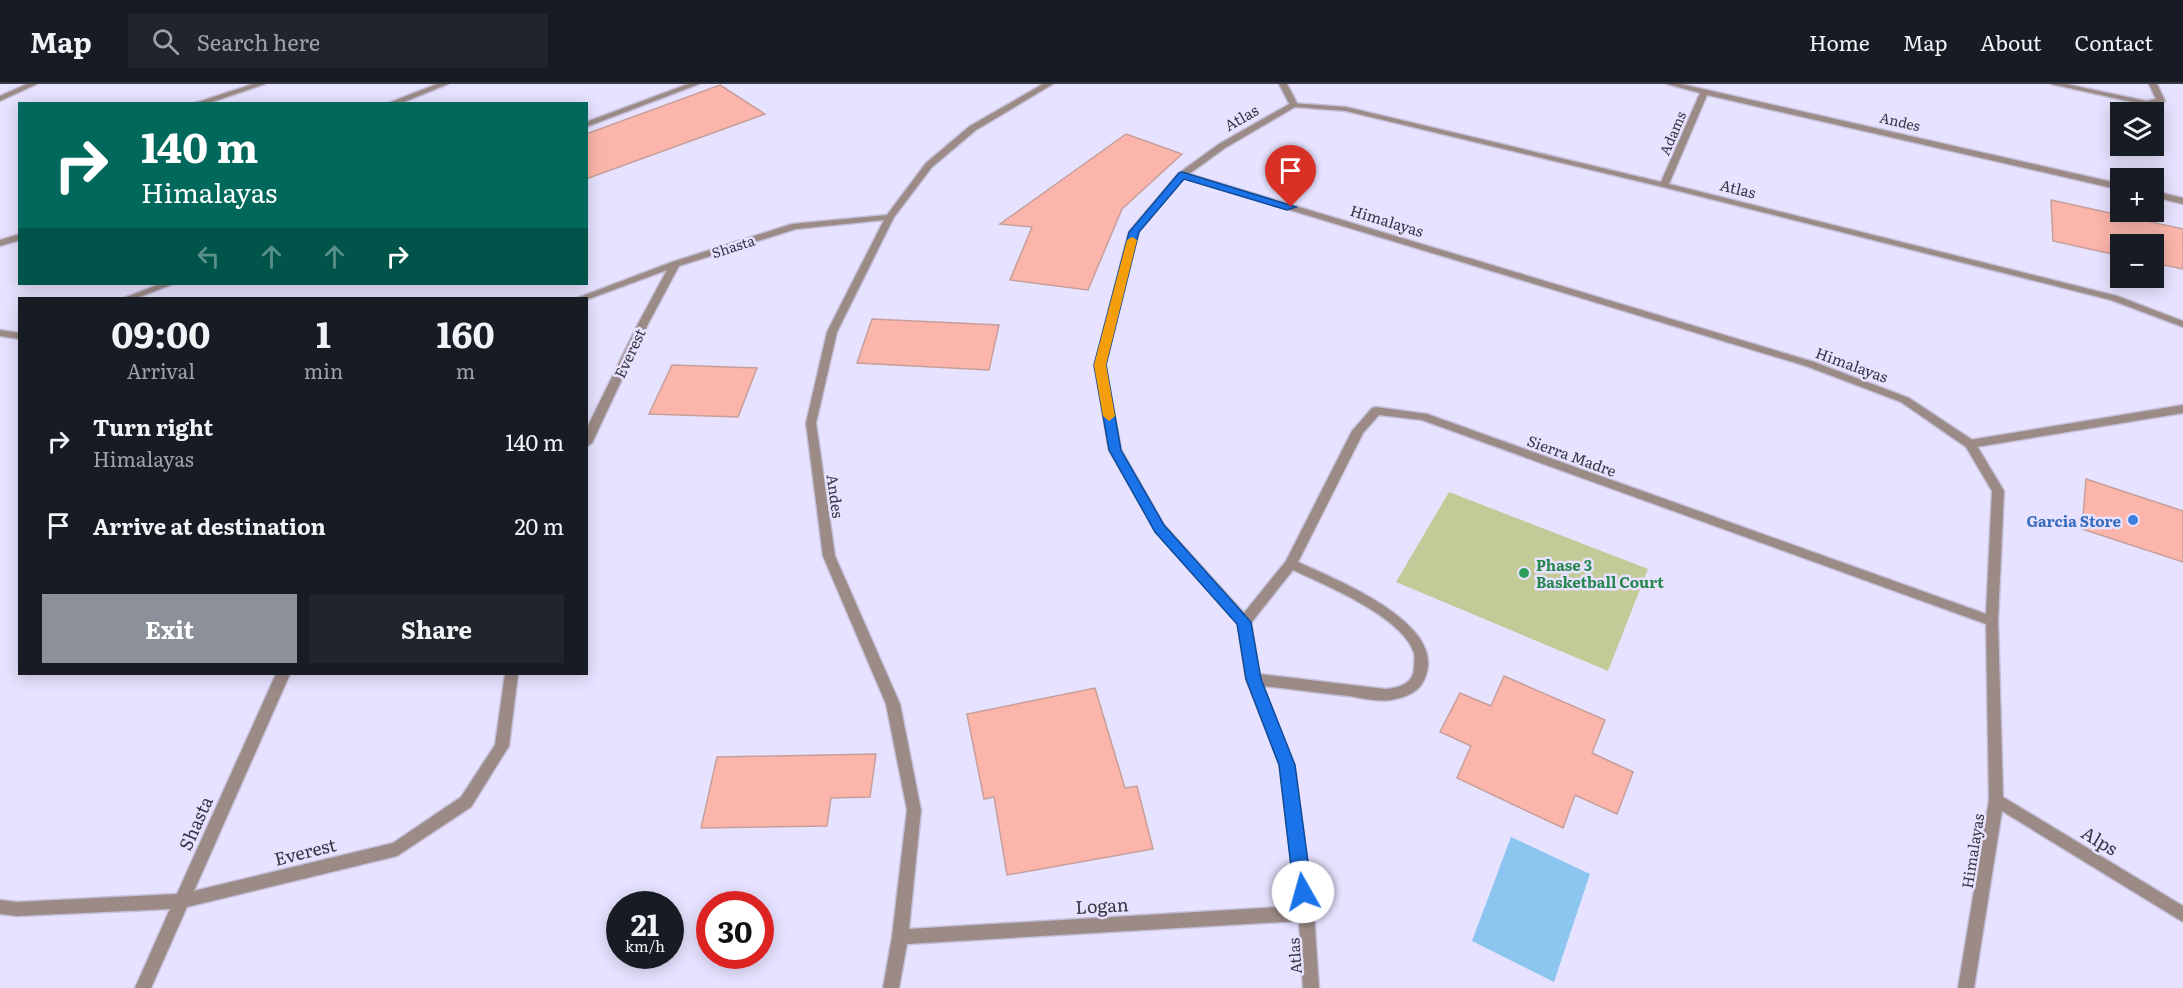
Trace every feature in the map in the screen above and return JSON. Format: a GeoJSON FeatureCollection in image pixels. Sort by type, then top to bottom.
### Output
{"type":"FeatureCollection","features":[{"type":"Feature","properties":{"kind":"street"},"geometry":{"type":"LineString","coordinates":[[0,99],[33,84]]}},
{"type":"Feature","properties":{"kind":"street"},"geometry":{"type":"LineString","coordinates":[[202,102],[261,84]]}},
{"type":"Feature","properties":{"kind":"street"},"geometry":{"type":"LineString","coordinates":[[395,102],[444,84]]}},
{"type":"Feature","properties":{"kind":"street"},"geometry":{"type":"LineString","coordinates":[[588,124],[695,84]]}},
{"type":"Feature","properties":{"kind":"street","name":"Andes"},"geometry":{"type":"LineString","coordinates":[[891,988],[900,937],[914,810],[892,704],[829,556],[811,423],[831,332],[890,216],[929,165],[973,128],[1049,84]]}},
{"type":"Feature","properties":{"kind":"street"},"geometry":{"type":"LineString","coordinates":[[1283,84],[1294,105]]}},
{"type":"Feature","properties":{"kind":"street","name":"Andes"},"geometry":{"type":"LineString","coordinates":[[1671,84],[2110,184]]}},
{"type":"Feature","properties":{"kind":"street"},"geometry":{"type":"LineString","coordinates":[[2055,84],[2146,103],[2157,103],[2162,101],[2153,84]]}},
{"type":"Feature","properties":{"kind":"street","name":"Adams"},"geometry":{"type":"LineString","coordinates":[[1664,184],[1704,92]]}},
{"type":"Feature","properties":{"kind":"street","name":"Atlas"},"geometry":{"type":"LineString","coordinates":[[1311,988],[1306,913],[1287,765],[1253,679],[1244,622],[1160,528],[1115,450],[1100,365],[1134,232],[1182,175],[1222,146],[1294,105],[1346,109],[1664,184],[2114,298],[2183,324]]}},
{"type":"Feature","properties":{"kind":"street","name":"Himalayas"},"geometry":{"type":"LineString","coordinates":[[1182,175],[1810,364],[1905,400],[1970,444],[1998,491],[1992,621],[1996,800],[1965,988]]}},
{"type":"Feature","properties":{"kind":"street"},"geometry":{"type":"LineString","coordinates":[[2164,196],[2183,201]]}},
{"type":"Feature","properties":{"kind":"street","name":"Shasta"},"geometry":{"type":"LineString","coordinates":[[585,297],[675,264],[795,226],[890,216]]}},
{"type":"Feature","properties":{"kind":"street"},"geometry":{"type":"LineString","coordinates":[[0,243],[18,238]]}},
{"type":"Feature","properties":{"kind":"street","name":"Everest"},"geometry":{"type":"LineString","coordinates":[[588,439],[643,324],[675,264]]}},
{"type":"Feature","properties":{"kind":"street"},"geometry":{"type":"LineString","coordinates":[[132,297],[165,285]]}},
{"type":"Feature","properties":{"kind":"street"},"geometry":{"type":"LineString","coordinates":[[0,333],[18,336]]}},
{"type":"Feature","properties":{"kind":"street"},"geometry":{"type":"LineString","coordinates":[[1970,444],[2183,408]]}},
{"type":"Feature","properties":{"kind":"street","name":"Sierra Madre"},"geometry":{"type":"LineString","coordinates":[[1244,622],[1291,564],[1358,431],[1376,411],[1424,417],[1992,621]]}},
{"type":"Feature","properties":{"kind":"street"},"geometry":{"type":"LineString","coordinates":[[1253,679],[1385,695],[1407,691],[1414,687],[1420,677],[1423,666],[1419,650],[1412,636],[1396,621],[1378,607],[1291,564]]}},
{"type":"Feature","properties":{"kind":"street","name":"Shasta"},"geometry":{"type":"LineString","coordinates":[[143,988],[283,675]]}},
{"type":"Feature","properties":{"kind":"street","name":"Everest"},"geometry":{"type":"LineString","coordinates":[[0,906],[17,909],[181,901],[397,849],[466,802],[502,746],[512,675]]}},
{"type":"Feature","properties":{"kind":"street","name":"Alps"},"geometry":{"type":"LineString","coordinates":[[1996,800],[2183,915]]}},
{"type":"Feature","properties":{"kind":"street","name":"Logan"},"geometry":{"type":"LineString","coordinates":[[900,937],[1306,913]]}},
{"type":"Feature","properties":{"kind":"green space"},"geometry":{"type":"Polygon","coordinates":[[[1449,492],[1648,569],[1608,671],[1396,582],[1449,492]]]}},
{"type":"Feature","properties":{"kind":"water"},"geometry":{"type":"Polygon","coordinates":[[[1511,837],[1590,874],[1554,982],[1472,941],[1511,837]]]}},
{"type":"Feature","properties":{"kind":"building"},"geometry":{"type":"Polygon","coordinates":[[[720,85],[765,114],[588,178],[588,133],[720,85]]]}},
{"type":"Feature","properties":{"kind":"building"},"geometry":{"type":"Polygon","coordinates":[[[1126,134],[1182,154],[1122,209],[1088,290],[1010,280],[1032,227],[1000,224],[1126,134]]]}},
{"type":"Feature","properties":{"kind":"building"},"geometry":{"type":"Polygon","coordinates":[[[2051,200],[2110,213],[2110,222],[2151,222],[2183,229],[2183,269],[2164,265],[2164,234],[2110,234],[2110,254],[2053,241],[2051,200]]]}},
{"type":"Feature","properties":{"kind":"building"},"geometry":{"type":"Polygon","coordinates":[[[872,319],[999,325],[989,370],[857,363],[872,319]]]}},
{"type":"Feature","properties":{"kind":"building"},"geometry":{"type":"Polygon","coordinates":[[[672,365],[757,368],[738,417],[649,414],[672,365]]]}},
{"type":"Feature","properties":{"kind":"building","name":"Garcia Store"},"geometry":{"type":"Polygon","coordinates":[[[2086,479],[2183,511],[2183,562],[2082,529],[2086,479]]]}},
{"type":"Feature","properties":{"kind":"building"},"geometry":{"type":"Polygon","coordinates":[[[1504,676],[1605,720],[1592,753],[1633,772],[1617,814],[1575,795],[1563,828],[1457,778],[1471,746],[1440,732],[1460,693],[1491,706],[1504,676]]]}},
{"type":"Feature","properties":{"kind":"building"},"geometry":{"type":"Polygon","coordinates":[[[1095,688],[1125,788],[1137,786],[1153,849],[1007,875],[994,797],[984,799],[967,714],[1095,688]]]}},
{"type":"Feature","properties":{"kind":"building"},"geometry":{"type":"Polygon","coordinates":[[[876,754],[870,797],[831,798],[827,826],[701,828],[717,757],[876,754]]]}},
{"type":"Feature","properties":{"kind":"slow traffic"},"geometry":{"type":"LineString","coordinates":[[1109,416],[1100,365],[1132,240]]}},
{"type":"Feature","properties":{"kind":"place","name":"Garcia Store"},"geometry":{"type":"Point","coordinates":[2133,520]}},
{"type":"Feature","properties":{"kind":"place","name":"Phase 3 Basketball Court"},"geometry":{"type":"Point","coordinates":[1524,573]}},
{"type":"Feature","properties":{"kind":"route"},"geometry":{"type":"LineString","coordinates":[[1291,207],[1182,175],[1134,232],[1100,365],[1115,450],[1160,528],[1244,622],[1253,679],[1287,765],[1303,892]]}}]}
